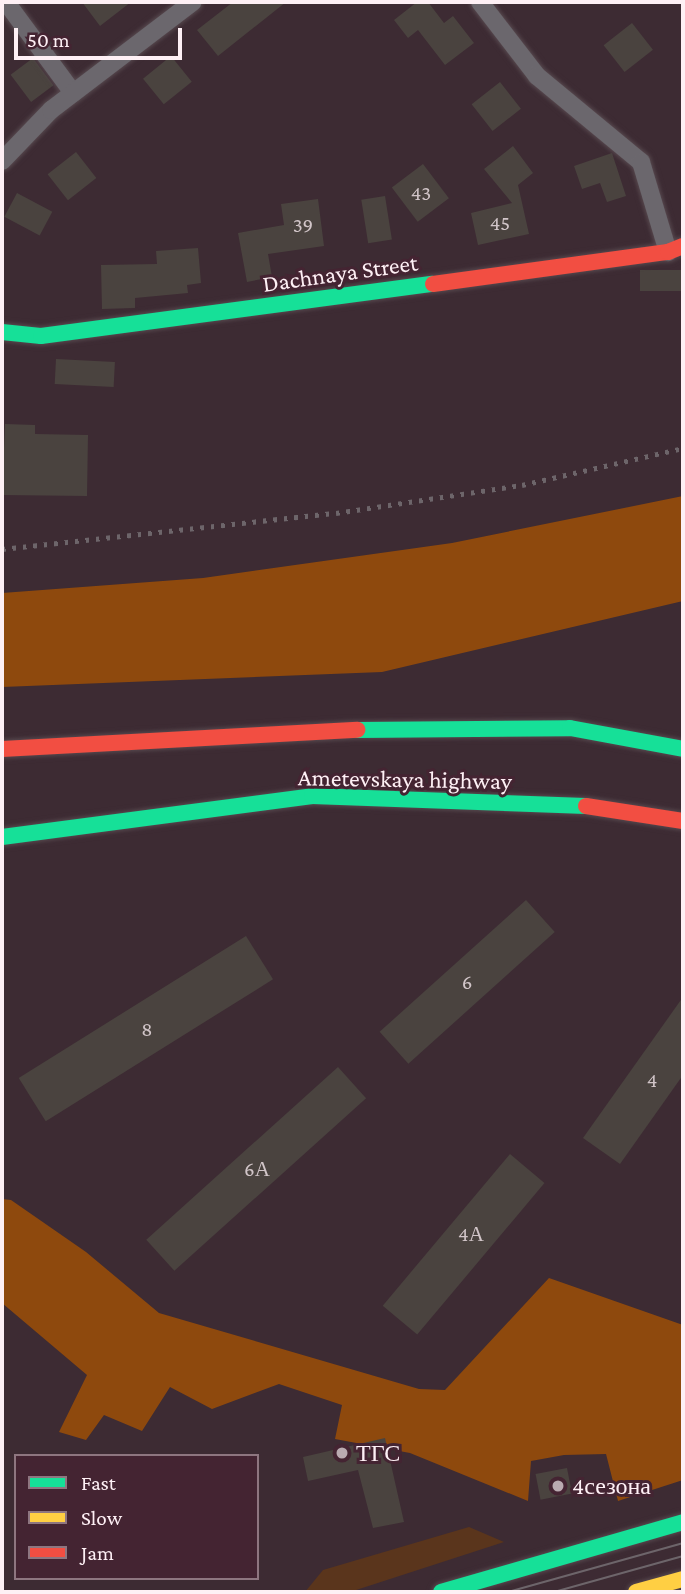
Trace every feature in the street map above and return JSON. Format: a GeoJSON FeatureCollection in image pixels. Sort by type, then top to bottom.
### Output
{"type":"FeatureCollection","features":[{"type":"Feature","properties":{"kind":"main road","name":"Dachnaya Street"},"geometry":{"type":"LineString","coordinates":[[2,332],[41,335],[676,249]]}},
{"type":"Feature","properties":{"kind":"main road","name":"Ametevskaya highway"},"geometry":{"type":"LineString","coordinates":[[2,750],[418,727],[570,728],[683,749]]}},
{"type":"Feature","properties":{"kind":"main road","name":"Ametevskaya highway"},"geometry":{"type":"LineString","coordinates":[[2,837],[312,796],[594,806],[683,821]]}},
{"type":"Feature","properties":{"kind":"main road"},"geometry":{"type":"LineString","coordinates":[[441,1592],[683,1522]]}},
{"type":"Feature","properties":{"kind":"main road"},"geometry":{"type":"LineString","coordinates":[[636,1592],[683,1579]]}},
{"type":"Feature","properties":{"kind":"street"},"geometry":{"type":"LineString","coordinates":[[6,2],[74,93]]}},
{"type":"Feature","properties":{"kind":"street"},"geometry":{"type":"LineString","coordinates":[[2,161],[74,93],[194,2]]}},
{"type":"Feature","properties":{"kind":"street"},"geometry":{"type":"LineString","coordinates":[[480,2],[537,76],[641,162],[676,249]]}},
{"type":"Feature","properties":{"kind":"shaded area"},"geometry":{"type":"Polygon","coordinates":[[[683,496],[683,601],[382,672],[2,687],[2,593],[203,578],[452,543],[683,496]]]}},
{"type":"Feature","properties":{"kind":"shaded area"},"geometry":{"type":"Polygon","coordinates":[[[2,1199],[11,1200],[86,1252],[159,1313],[419,1389],[445,1390],[549,1278],[683,1325],[683,1480],[618,1501],[606,1454],[564,1455],[531,1461],[528,1501],[410,1453],[335,1439],[342,1405],[279,1384],[212,1409],[170,1387],[142,1431],[104,1415],[86,1440],[59,1432],[87,1375],[2,1303],[2,1199]]]}},
{"type":"Feature","properties":{"kind":"shaded area"},"geometry":{"type":"Polygon","coordinates":[[[469,1527],[504,1542],[350,1592],[305,1592],[323,1570],[469,1527]]]}},
{"type":"Feature","properties":{"kind":"building"},"geometry":{"type":"Polygon","coordinates":[[[82,2],[131,2],[100,26],[82,2]]]}},
{"type":"Feature","properties":{"kind":"building"},"geometry":{"type":"Polygon","coordinates":[[[233,2],[286,2],[218,56],[197,30],[233,2]]]}},
{"type":"Feature","properties":{"kind":"building"},"geometry":{"type":"Polygon","coordinates":[[[417,2],[428,2],[444,23],[453,16],[474,43],[445,65],[418,30],[408,38],[394,20],[417,2]]]}},
{"type":"Feature","properties":{"kind":"building"},"geometry":{"type":"Polygon","coordinates":[[[632,23],[653,50],[625,72],[604,45],[632,23]]]}},
{"type":"Feature","properties":{"kind":"building"},"geometry":{"type":"Polygon","coordinates":[[[171,56],[192,82],[164,104],[143,79],[171,56]]]}},
{"type":"Feature","properties":{"kind":"building"},"geometry":{"type":"Polygon","coordinates":[[[33,58],[53,85],[31,102],[11,75],[33,58]]]}},
{"type":"Feature","properties":{"kind":"building"},"geometry":{"type":"Polygon","coordinates":[[[500,82],[521,109],[493,131],[472,104],[500,82]]]}},
{"type":"Feature","properties":{"kind":"building"},"geometry":{"type":"Polygon","coordinates":[[[513,146],[533,173],[518,185],[529,234],[478,245],[471,213],[512,203],[484,169],[513,146]]]}},
{"type":"Feature","properties":{"kind":"building"},"geometry":{"type":"Polygon","coordinates":[[[76,152],[96,178],[68,200],[48,174],[76,152]]]}},
{"type":"Feature","properties":{"kind":"building"},"geometry":{"type":"Polygon","coordinates":[[[612,153],[626,196],[607,202],[600,183],[582,189],[574,166],[612,153]]]}},
{"type":"Feature","properties":{"kind":"building"},"geometry":{"type":"Polygon","coordinates":[[[423,164],[449,198],[418,222],[392,187],[423,164]]]}},
{"type":"Feature","properties":{"kind":"building"},"geometry":{"type":"Polygon","coordinates":[[[17,193],[52,212],[40,236],[4,217],[17,193]]]}},
{"type":"Feature","properties":{"kind":"building"},"geometry":{"type":"Polygon","coordinates":[[[385,196],[392,239],[368,243],[361,200],[385,196]]]}},
{"type":"Feature","properties":{"kind":"building"},"geometry":{"type":"Polygon","coordinates":[[[318,199],[324,246],[268,254],[272,277],[247,282],[238,233],[284,225],[281,204],[318,199]]]}},
{"type":"Feature","properties":{"kind":"building"},"geometry":{"type":"Polygon","coordinates":[[[198,248],[201,283],[187,285],[188,293],[135,298],[135,308],[102,309],[101,265],[157,264],[156,251],[198,248]]]}},
{"type":"Feature","properties":{"kind":"building"},"geometry":{"type":"Polygon","coordinates":[[[640,270],[683,270],[683,291],[640,291],[640,270]]]}},
{"type":"Feature","properties":{"kind":"building"},"geometry":{"type":"Polygon","coordinates":[[[56,359],[115,362],[114,387],[55,384],[56,359]]]}},
{"type":"Feature","properties":{"kind":"building"},"geometry":{"type":"Polygon","coordinates":[[[5,424],[35,425],[35,434],[88,435],[87,496],[2,495],[5,424]]]}},
{"type":"Feature","properties":{"kind":"building"},"geometry":{"type":"Polygon","coordinates":[[[526,900],[555,932],[408,1064],[380,1032],[526,900]]]}},
{"type":"Feature","properties":{"kind":"building"},"geometry":{"type":"Polygon","coordinates":[[[246,936],[273,979],[46,1121],[19,1078],[246,936]]]}},
{"type":"Feature","properties":{"kind":"building"},"geometry":{"type":"Polygon","coordinates":[[[683,997],[683,1075],[620,1164],[583,1138],[683,997]]]}},
{"type":"Feature","properties":{"kind":"building"},"geometry":{"type":"Polygon","coordinates":[[[338,1067],[366,1098],[174,1271],[146,1240],[338,1067]]]}},
{"type":"Feature","properties":{"kind":"building"},"geometry":{"type":"Polygon","coordinates":[[[510,1154],[544,1183],[417,1335],[383,1306],[510,1154]]]}},
{"type":"Feature","properties":{"kind":"building"},"geometry":{"type":"Polygon","coordinates":[[[385,1438],[404,1522],[373,1528],[358,1470],[308,1481],[303,1457],[385,1438]]]}},
{"type":"Feature","properties":{"kind":"building"},"geometry":{"type":"Polygon","coordinates":[[[567,1468],[572,1494],[541,1500],[536,1474],[567,1468]]]}},
{"type":"Feature","properties":{"kind":"tram line"},"geometry":{"type":"LineString","coordinates":[[508,1592],[683,1543]]}},
{"type":"Feature","properties":{"kind":"tram line"},"geometry":{"type":"LineString","coordinates":[[554,1592],[683,1556]]}},
{"type":"Feature","properties":{"kind":"railway"},"geometry":{"type":"LineString","coordinates":[[2,549],[336,513],[522,485],[683,448]]}},
{"type":"Feature","properties":{"kind":"traffic: fast"},"geometry":{"type":"LineString","coordinates":[[2,332],[41,336],[433,284]]}},
{"type":"Feature","properties":{"kind":"traffic: fast"},"geometry":{"type":"LineString","coordinates":[[357,730],[570,728],[683,749]]}},
{"type":"Feature","properties":{"kind":"traffic: fast"},"geometry":{"type":"LineString","coordinates":[[2,837],[312,796],[586,806]]}},
{"type":"Feature","properties":{"kind":"traffic: fast"},"geometry":{"type":"LineString","coordinates":[[441,1592],[683,1522]]}},
{"type":"Feature","properties":{"kind":"traffic: slow"},"geometry":{"type":"LineString","coordinates":[[636,1592],[683,1579]]}},
{"type":"Feature","properties":{"kind":"traffic: jam"},"geometry":{"type":"LineString","coordinates":[[433,284],[668,252],[683,246]]}},
{"type":"Feature","properties":{"kind":"traffic: jam"},"geometry":{"type":"LineString","coordinates":[[2,749],[357,730]]}},
{"type":"Feature","properties":{"kind":"traffic: jam"},"geometry":{"type":"LineString","coordinates":[[586,806],[683,821]]}},
{"type":"Feature","properties":{"kind":"place","name":"ТГС"},"geometry":{"type":"Point","coordinates":[342,1453]}},
{"type":"Feature","properties":{"kind":"place","name":"4сезона"},"geometry":{"type":"Point","coordinates":[558,1486]}}]}
